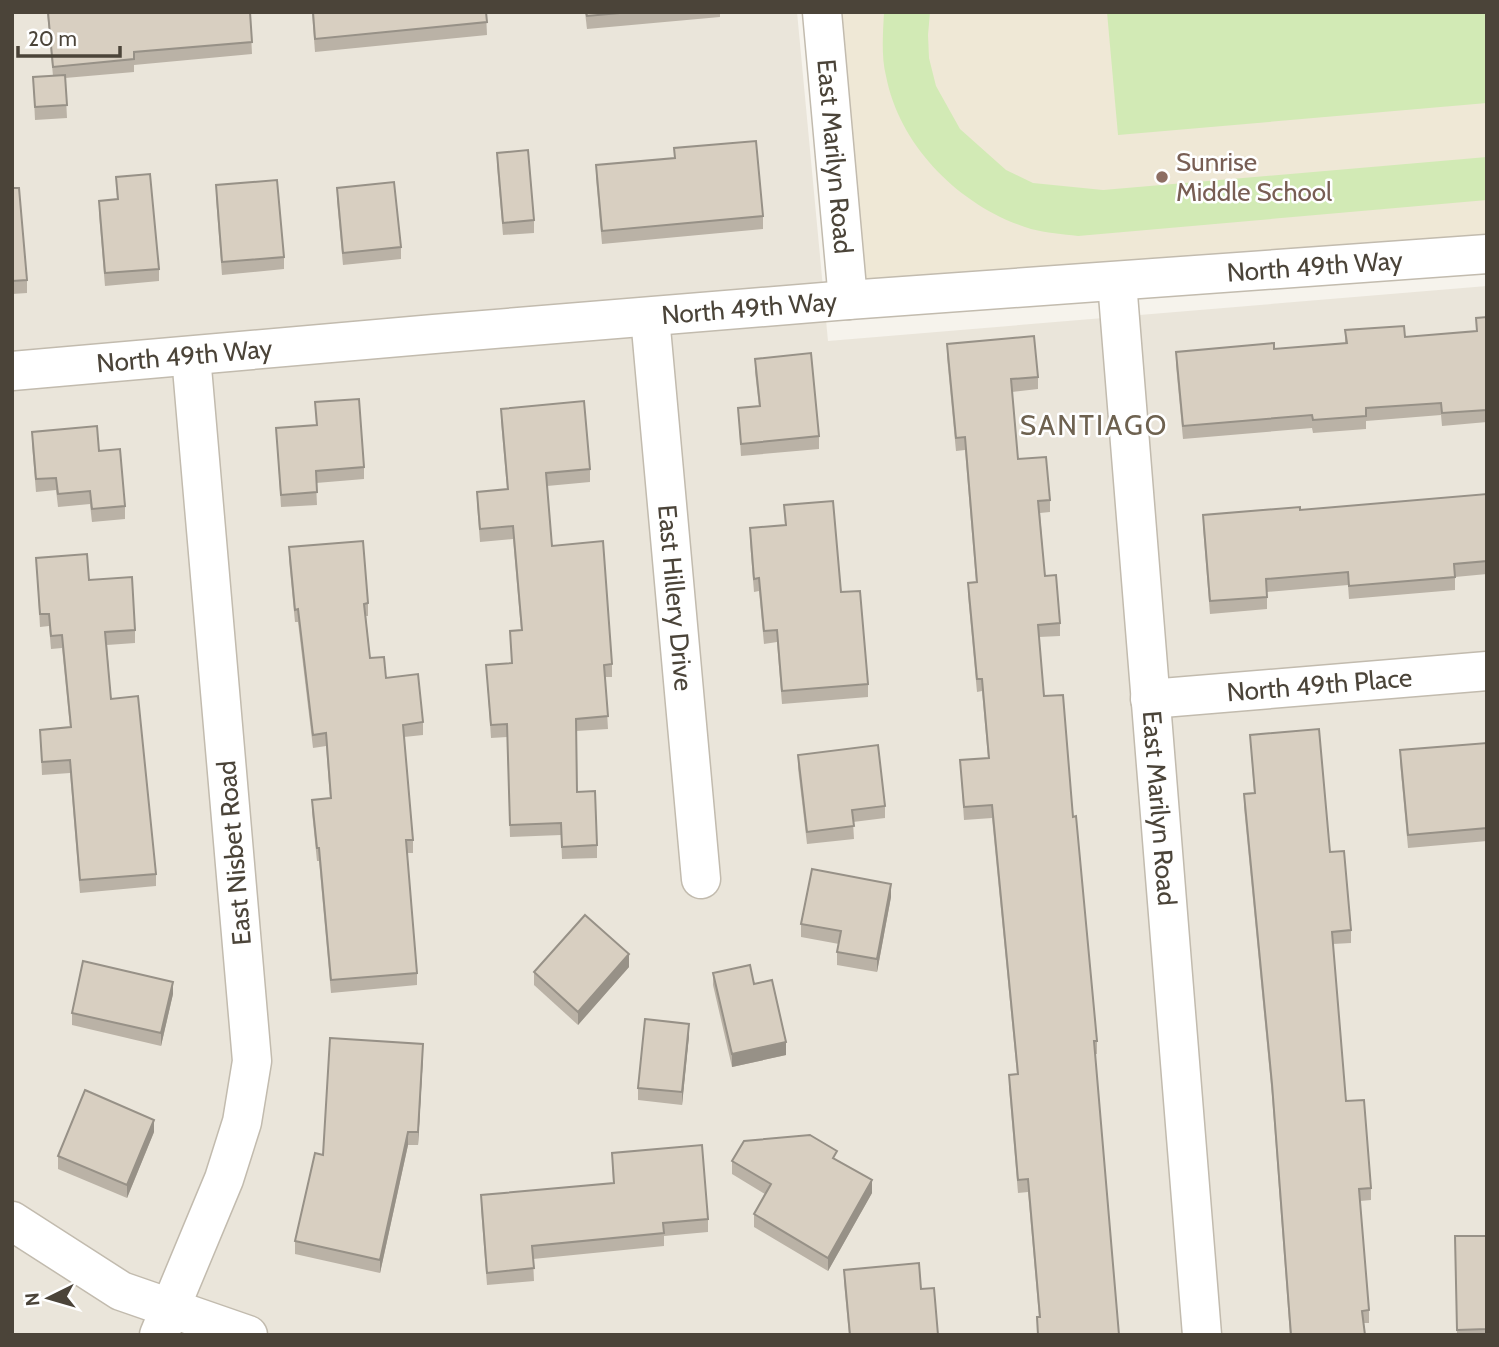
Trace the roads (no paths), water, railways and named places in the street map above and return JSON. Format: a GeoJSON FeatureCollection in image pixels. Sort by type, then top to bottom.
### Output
{"type":"FeatureCollection","features":[{"type":"Feature","properties":{"kind":"street","name":"East Marilyn Road"},"geometry":{"type":"LineString","coordinates":[[822,12],[848,300]]}},
{"type":"Feature","properties":{"kind":"street","name":"North 49th Way"},"geometry":{"type":"LineString","coordinates":[[12,372],[848,300],[1487,254]]}},
{"type":"Feature","properties":{"kind":"street","name":"East Marilyn Road"},"geometry":{"type":"LineString","coordinates":[[1117,282],[1202,1335]]}},
{"type":"Feature","properties":{"kind":"street","name":"East Hillery Drive"},"geometry":{"type":"LineString","coordinates":[[650,317],[701,879]]}},
{"type":"Feature","properties":{"kind":"street","name":"East Nisbet Road"},"geometry":{"type":"LineString","coordinates":[[164,1322],[224,1180],[242,1122],[252,1060],[191,356]]}},
{"type":"Feature","properties":{"kind":"street","name":"North 49th Place"},"geometry":{"type":"LineString","coordinates":[[1150,699],[1487,671]]}},
{"type":"Feature","properties":{"kind":"street"},"geometry":{"type":"LineString","coordinates":[[12,1221],[164,1322],[248,1335]]}},
{"type":"Feature","properties":{"kind":"place","name":"Sunrise Middle School"},"geometry":{"type":"Point","coordinates":[1162,177]}},
{"type":"Feature","properties":{"kind":"district","name":"SANTIAGO"},"geometry":{"type":"Point","coordinates":[1094,425]}}]}
